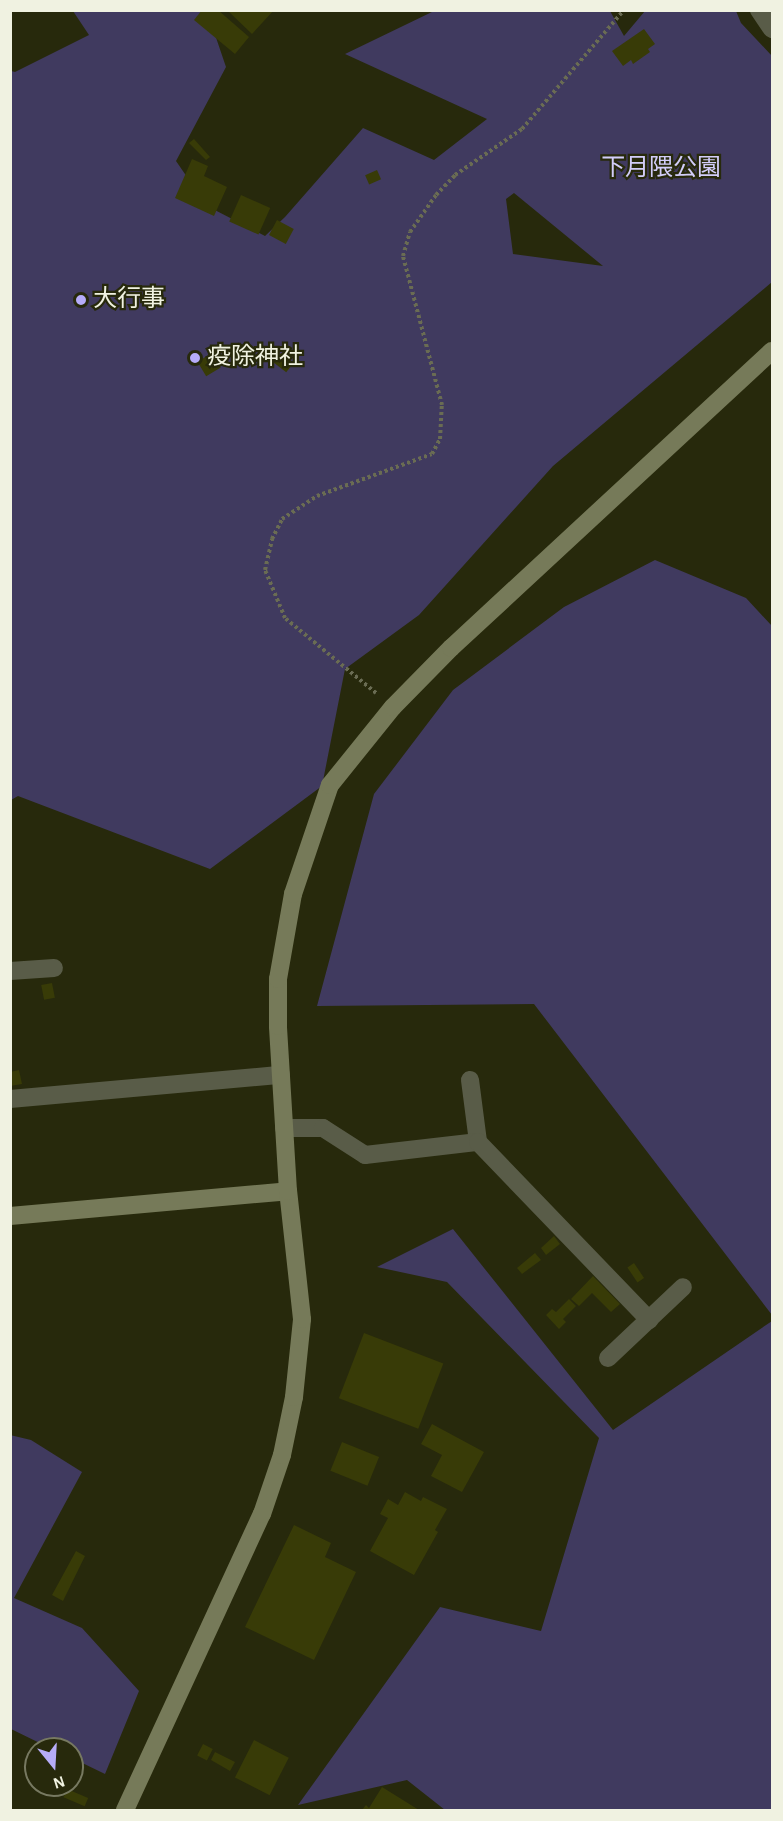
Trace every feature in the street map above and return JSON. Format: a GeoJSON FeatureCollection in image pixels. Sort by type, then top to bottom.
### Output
{"type":"FeatureCollection","features":[{"type":"Feature","properties":{"kind":"street"},"geometry":{"type":"LineString","coordinates":[[759,10],[772,29]]}},
{"type":"Feature","properties":{"kind":"street"},"geometry":{"type":"LineString","coordinates":[[125,1810],[262,1514],[282,1455],[294,1397],[302,1319],[288,1191],[278,979],[292,894],[330,785],[393,706],[451,648],[772,351]]}},
{"type":"Feature","properties":{"kind":"street"},"geometry":{"type":"LineString","coordinates":[[10,971],[54,968]]}},
{"type":"Feature","properties":{"kind":"street"},"geometry":{"type":"LineString","coordinates":[[10,1099],[281,1075]]}},
{"type":"Feature","properties":{"kind":"street"},"geometry":{"type":"LineString","coordinates":[[470,1080],[478,1142],[649,1320]]}},
{"type":"Feature","properties":{"kind":"street"},"geometry":{"type":"LineString","coordinates":[[284,1128],[323,1128],[365,1155],[478,1142]]}},
{"type":"Feature","properties":{"kind":"street"},"geometry":{"type":"LineString","coordinates":[[10,1216],[288,1191]]}},
{"type":"Feature","properties":{"kind":"street"},"geometry":{"type":"LineString","coordinates":[[608,1358],[683,1287]]}},
{"type":"Feature","properties":{"kind":"path"},"geometry":{"type":"LineString","coordinates":[[393,706],[285,618],[265,570],[272,539],[282,519],[316,496],[432,454],[440,439],[442,405],[403,256],[410,232],[436,195],[455,175],[522,129],[624,10]]}},
{"type":"Feature","properties":{"kind":"green space","name":"下月隈公園"},"geometry":{"type":"Polygon","coordinates":[[[73,11],[207,11],[226,67],[176,161],[207,206],[265,236],[285,217],[363,128],[434,160],[487,119],[345,54],[434,11],[610,11],[624,36],[645,11],[736,11],[741,23],[772,56],[772,282],[553,466],[419,615],[345,669],[322,786],[210,869],[18,796],[11,800],[11,71],[15,72],[89,35],[73,11]],[[514,193],[506,199],[513,254],[603,266],[514,193]]]}},
{"type":"Feature","properties":{"kind":"green space"},"geometry":{"type":"Polygon","coordinates":[[[655,560],[746,598],[772,626],[772,1315],[534,1004],[317,1006],[374,794],[453,690],[564,607],[655,560]]]}},
{"type":"Feature","properties":{"kind":"green space"},"geometry":{"type":"Polygon","coordinates":[[[453,1229],[613,1430],[772,1321],[772,1810],[445,1810],[407,1780],[298,1805],[440,1607],[541,1631],[599,1438],[447,1282],[377,1267],[453,1229]]]}},
{"type":"Feature","properties":{"kind":"green space"},"geometry":{"type":"Polygon","coordinates":[[[10,1435],[31,1440],[82,1472],[14,1598],[82,1628],[139,1691],[105,1774],[84,1764],[84,1737],[27,1737],[11,1729],[10,1435]]]}},
{"type":"Feature","properties":{"kind":"building"},"geometry":{"type":"Polygon","coordinates":[[[202,10],[218,10],[249,37],[235,54],[194,20],[202,10]]]}},
{"type":"Feature","properties":{"kind":"building"},"geometry":{"type":"Polygon","coordinates":[[[227,10],[274,10],[252,34],[227,10]]]}},
{"type":"Feature","properties":{"kind":"building"},"geometry":{"type":"Polygon","coordinates":[[[644,29],[655,44],[648,49],[650,52],[633,64],[631,60],[623,66],[612,51],[644,29]]]}},
{"type":"Feature","properties":{"kind":"building"},"geometry":{"type":"Polygon","coordinates":[[[194,139],[210,157],[206,160],[189,143],[194,139]]]}},
{"type":"Feature","properties":{"kind":"building"},"geometry":{"type":"Polygon","coordinates":[[[192,159],[208,166],[204,176],[227,187],[214,216],[175,198],[192,159]]]}},
{"type":"Feature","properties":{"kind":"building"},"geometry":{"type":"Polygon","coordinates":[[[377,170],[381,179],[369,184],[365,175],[377,170]]]}},
{"type":"Feature","properties":{"kind":"building"},"geometry":{"type":"Polygon","coordinates":[[[241,195],[270,208],[258,235],[229,221],[241,195]]]}},
{"type":"Feature","properties":{"kind":"building"},"geometry":{"type":"Polygon","coordinates":[[[277,220],[294,229],[286,244],[269,235],[277,220]]]}},
{"type":"Feature","properties":{"kind":"building"},"geometry":{"type":"Polygon","coordinates":[[[212,353],[221,368],[206,376],[197,362],[212,353]]]}},
{"type":"Feature","properties":{"kind":"building"},"geometry":{"type":"Polygon","coordinates":[[[281,353],[294,363],[286,372],[274,362],[281,353]]]}},
{"type":"Feature","properties":{"kind":"building"},"geometry":{"type":"Polygon","coordinates":[[[52,983],[55,998],[44,1000],[41,985],[52,983]]]}},
{"type":"Feature","properties":{"kind":"building"},"geometry":{"type":"Polygon","coordinates":[[[19,1070],[22,1084],[10,1086],[10,1072],[19,1070]]]}},
{"type":"Feature","properties":{"kind":"building"},"geometry":{"type":"Polygon","coordinates":[[[554,1236],[560,1244],[546,1255],[541,1248],[554,1236]]]}},
{"type":"Feature","properties":{"kind":"building"},"geometry":{"type":"Polygon","coordinates":[[[535,1253],[541,1260],[522,1274],[517,1268],[535,1253]]]}},
{"type":"Feature","properties":{"kind":"building"},"geometry":{"type":"Polygon","coordinates":[[[634,1263],[644,1278],[637,1282],[627,1267],[634,1263]]]}},
{"type":"Feature","properties":{"kind":"building"},"geometry":{"type":"Polygon","coordinates":[[[593,1276],[620,1304],[611,1312],[592,1293],[579,1306],[571,1299],[593,1276]]]}},
{"type":"Feature","properties":{"kind":"building"},"geometry":{"type":"Polygon","coordinates":[[[569,1299],[576,1306],[563,1319],[566,1322],[559,1329],[546,1315],[552,1309],[556,1312],[569,1299]]]}},
{"type":"Feature","properties":{"kind":"building"},"geometry":{"type":"Polygon","coordinates":[[[364,1333],[443,1363],[418,1429],[339,1398],[364,1333]]]}},
{"type":"Feature","properties":{"kind":"building"},"geometry":{"type":"Polygon","coordinates":[[[432,1424],[484,1452],[462,1492],[431,1476],[442,1455],[421,1444],[432,1424]]]}},
{"type":"Feature","properties":{"kind":"building"},"geometry":{"type":"Polygon","coordinates":[[[342,1442],[379,1457],[367,1486],[330,1471],[342,1442]]]}},
{"type":"Feature","properties":{"kind":"building"},"geometry":{"type":"Polygon","coordinates":[[[405,1492],[421,1501],[423,1497],[447,1509],[435,1530],[438,1532],[414,1575],[370,1551],[388,1518],[380,1514],[388,1499],[398,1505],[405,1492]]]}},
{"type":"Feature","properties":{"kind":"building"},"geometry":{"type":"Polygon","coordinates":[[[294,1525],[331,1543],[325,1557],[356,1572],[314,1660],[245,1627],[294,1525]]]}},
{"type":"Feature","properties":{"kind":"building"},"geometry":{"type":"Polygon","coordinates":[[[76,1551],[85,1556],[63,1601],[52,1595],[76,1551]]]}},
{"type":"Feature","properties":{"kind":"building"},"geometry":{"type":"Polygon","coordinates":[[[254,1740],[289,1758],[270,1795],[235,1777],[254,1740]]]}},
{"type":"Feature","properties":{"kind":"building"},"geometry":{"type":"Polygon","coordinates":[[[203,1744],[213,1749],[207,1761],[197,1756],[203,1744]]]}},
{"type":"Feature","properties":{"kind":"building"},"geometry":{"type":"Polygon","coordinates":[[[215,1752],[235,1762],[230,1771],[211,1760],[215,1752]]]}},
{"type":"Feature","properties":{"kind":"building"},"geometry":{"type":"Polygon","coordinates":[[[382,1787],[419,1810],[362,1810],[366,1805],[369,1808],[382,1787]]]}},
{"type":"Feature","properties":{"kind":"building"},"geometry":{"type":"Polygon","coordinates":[[[63,1797],[64,1797],[88,1798],[85,1806],[63,1797]]]}},
{"type":"Feature","properties":{"kind":"place","name":"大行事"},"geometry":{"type":"Point","coordinates":[81,300]}},
{"type":"Feature","properties":{"kind":"place","name":"疫除神社"},"geometry":{"type":"Point","coordinates":[195,358]}}]}
